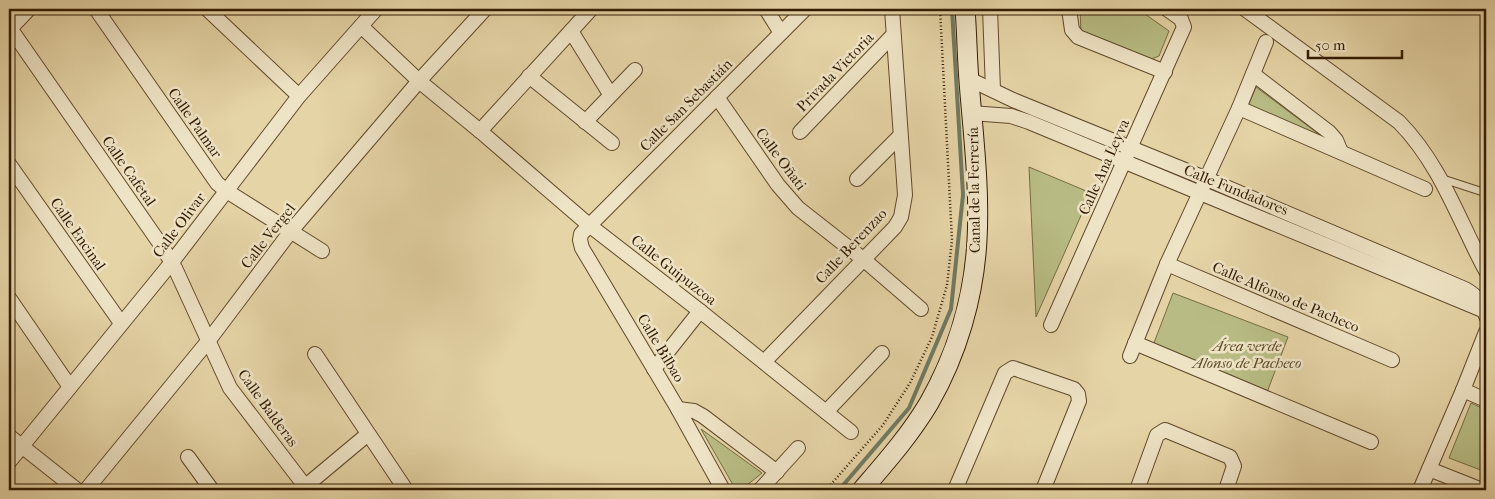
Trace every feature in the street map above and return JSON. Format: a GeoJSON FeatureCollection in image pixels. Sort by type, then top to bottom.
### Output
{"type":"FeatureCollection","features":[{"type":"Feature","properties":{"kind":"street"},"geometry":{"type":"LineString","coordinates":[[9,29],[29,9]]}},
{"type":"Feature","properties":{"kind":"street","name":"Calle Palmar"},"geometry":{"type":"LineString","coordinates":[[96,9],[217,183],[225,190],[322,251]]}},
{"type":"Feature","properties":{"kind":"street"},"geometry":{"type":"LineString","coordinates":[[208,9],[299,96]]}},
{"type":"Feature","properties":{"kind":"street","name":"Calle Olivar"},"geometry":{"type":"LineString","coordinates":[[9,462],[172,262],[225,190],[299,96],[376,9]]}},
{"type":"Feature","properties":{"kind":"street","name":"Calle Vergel"},"geometry":{"type":"LineString","coordinates":[[86,490],[209,340],[291,231],[418,81],[485,9]]}},
{"type":"Feature","properties":{"kind":"street"},"geometry":{"type":"LineString","coordinates":[[480,131],[591,9]]}},
{"type":"Feature","properties":{"kind":"street"},"geometry":{"type":"LineString","coordinates":[[766,9],[781,33]]}},
{"type":"Feature","properties":{"kind":"street","name":"Calle San Sebastián"},"geometry":{"type":"LineString","coordinates":[[589,225],[805,9]]}},
{"type":"Feature","properties":{"kind":"street","name":"Calle Berenzao"},"geometry":{"type":"LineString","coordinates":[[764,362],[895,227],[901,217],[904,195],[892,9]]}},
{"type":"Feature","properties":{"kind":"street","name":"Canal de la Ferrería"},"geometry":{"type":"LineString","coordinates":[[862,490],[916,424],[929,402],[951,359],[965,314],[972,283],[977,240],[976,167],[965,9]]}},
{"type":"Feature","properties":{"kind":"street"},"geometry":{"type":"LineString","coordinates":[[990,9],[993,90]]}},
{"type":"Feature","properties":{"kind":"street"},"geometry":{"type":"LineString","coordinates":[[1069,9],[1072,30],[1078,37],[1164,72]]}},
{"type":"Feature","properties":{"kind":"street","name":"Calle Ana Leyva"},"geometry":{"type":"LineString","coordinates":[[1051,325],[1184,27],[1183,21],[1167,9]]}},
{"type":"Feature","properties":{"kind":"street"},"geometry":{"type":"LineString","coordinates":[[1245,9],[1399,122],[1422,148],[1440,178],[1486,271]]}},
{"type":"Feature","properties":{"kind":"street","name":"Calle Guipuzcoa"},"geometry":{"type":"LineString","coordinates":[[361,26],[418,81],[480,131],[589,225],[851,432]]}},
{"type":"Feature","properties":{"kind":"street","name":"Calle Cafetal"},"geometry":{"type":"LineString","coordinates":[[9,29],[172,262],[209,340]]}},
{"type":"Feature","properties":{"kind":"street"},"geometry":{"type":"LineString","coordinates":[[571,31],[610,94]]}},
{"type":"Feature","properties":{"kind":"street","name":"Privada Victoria"},"geometry":{"type":"LineString","coordinates":[[800,132],[893,35]]}},
{"type":"Feature","properties":{"kind":"street"},"geometry":{"type":"LineString","coordinates":[[1266,42],[1239,108],[1167,264],[1132,350],[1371,442]]}},
{"type":"Feature","properties":{"kind":"street"},"geometry":{"type":"LineString","coordinates":[[585,122],[635,70]]}},
{"type":"Feature","properties":{"kind":"street"},"geometry":{"type":"LineString","coordinates":[[1253,74],[1329,132],[1336,140],[1341,152]]}},
{"type":"Feature","properties":{"kind":"street"},"geometry":{"type":"LineString","coordinates":[[529,76],[612,143]]}},
{"type":"Feature","properties":{"kind":"street","name":"Calle Fundadores"},"geometry":{"type":"LineString","coordinates":[[969,79],[1207,179],[1433,291],[1486,313]]}},
{"type":"Feature","properties":{"kind":"street","name":"Calle Oñati"},"geometry":{"type":"LineString","coordinates":[[717,97],[768,172],[798,208],[863,259],[921,309]]}},
{"type":"Feature","properties":{"kind":"street"},"geometry":{"type":"LineString","coordinates":[[1239,108],[1425,189]]}},
{"type":"Feature","properties":{"kind":"street","name":"Calle Fundadores"},"geometry":{"type":"LineString","coordinates":[[972,113],[1020,118],[1125,160],[1200,193],[1319,234],[1465,289],[1477,297],[1486,313]]}},
{"type":"Feature","properties":{"kind":"street"},"geometry":{"type":"LineString","coordinates":[[858,179],[900,136]]}},
{"type":"Feature","properties":{"kind":"street","name":"Calle Encinal"},"geometry":{"type":"LineString","coordinates":[[9,164],[121,324]]}},
{"type":"Feature","properties":{"kind":"street","name":"Calle Bilbao"},"geometry":{"type":"LineString","coordinates":[[589,225],[581,234],[582,248],[678,409],[723,490]]}},
{"type":"Feature","properties":{"kind":"street","name":"Calle Alfonso de Pacheco"},"geometry":{"type":"LineString","coordinates":[[1167,264],[1392,360]]}},
{"type":"Feature","properties":{"kind":"street"},"geometry":{"type":"LineString","coordinates":[[9,298],[70,386]]}},
{"type":"Feature","properties":{"kind":"street"},"geometry":{"type":"LineString","coordinates":[[654,369],[700,311]]}},
{"type":"Feature","properties":{"kind":"street"},"geometry":{"type":"LineString","coordinates":[[1420,490],[1464,390],[1486,332]]}},
{"type":"Feature","properties":{"kind":"street","name":"Calle Balderas"},"geometry":{"type":"LineString","coordinates":[[209,340],[230,388],[305,489]]}},
{"type":"Feature","properties":{"kind":"street"},"geometry":{"type":"LineString","coordinates":[[826,412],[882,353]]}},
{"type":"Feature","properties":{"kind":"street"},"geometry":{"type":"LineString","coordinates":[[315,354],[406,490]]}},
{"type":"Feature","properties":{"kind":"street"},"geometry":{"type":"LineString","coordinates":[[955,490],[1004,373],[1010,369],[1017,368],[1074,389],[1079,397],[1043,490]]}},
{"type":"Feature","properties":{"kind":"street"},"geometry":{"type":"LineString","coordinates":[[1464,390],[1486,400]]}},
{"type":"Feature","properties":{"kind":"street"},"geometry":{"type":"LineString","coordinates":[[678,409],[694,411],[703,416],[777,472]]}},
{"type":"Feature","properties":{"kind":"street"},"geometry":{"type":"LineString","coordinates":[[1137,490],[1157,435],[1165,430],[1230,457],[1234,466],[1226,490]]}},
{"type":"Feature","properties":{"kind":"street"},"geometry":{"type":"LineString","coordinates":[[305,489],[368,434]]}},
{"type":"Feature","properties":{"kind":"street"},"geometry":{"type":"LineString","coordinates":[[9,436],[77,490]]}},
{"type":"Feature","properties":{"kind":"street"},"geometry":{"type":"LineString","coordinates":[[760,490],[798,448]]}},
{"type":"Feature","properties":{"kind":"street"},"geometry":{"type":"LineString","coordinates":[[188,457],[212,490]]}},
{"type":"Feature","properties":{"kind":"street"},"geometry":{"type":"LineString","coordinates":[[1429,469],[1482,490]]}},
{"type":"Feature","properties":{"kind":"lane"},"geometry":{"type":"LineString","coordinates":[[1440,178],[1486,193]]}},
{"type":"Feature","properties":{"kind":"path"},"geometry":{"type":"LineString","coordinates":[[826,490],[882,425],[910,384],[932,337],[947,285],[952,240],[940,9]]}},
{"type":"Feature","properties":{"kind":"green space"},"geometry":{"type":"Polygon","coordinates":[[[1080,9],[1138,9],[1169,31],[1159,56],[1144,62],[1081,33],[1080,9]]]}},
{"type":"Feature","properties":{"kind":"green space"},"geometry":{"type":"Polygon","coordinates":[[[1256,87],[1320,135],[1246,111],[1256,87]]]}},
{"type":"Feature","properties":{"kind":"green space"},"geometry":{"type":"Polygon","coordinates":[[[1029,167],[1091,193],[1036,317],[1029,167]]]}},
{"type":"Feature","properties":{"kind":"green space","name":"Área verde Alonso de Pacheco"},"geometry":{"type":"Polygon","coordinates":[[[1173,293],[1288,337],[1266,395],[1152,348],[1173,293]]]}},
{"type":"Feature","properties":{"kind":"green space"},"geometry":{"type":"Polygon","coordinates":[[[1471,403],[1486,410],[1486,472],[1449,458],[1471,403]]]}},
{"type":"Feature","properties":{"kind":"green space"},"geometry":{"type":"Polygon","coordinates":[[[701,429],[762,473],[741,490],[736,490],[701,429]]]}},
{"type":"Feature","properties":{"kind":"waterway"},"geometry":{"type":"LineString","coordinates":[[839,490],[909,408],[951,309],[963,195],[952,9]]}}]}
